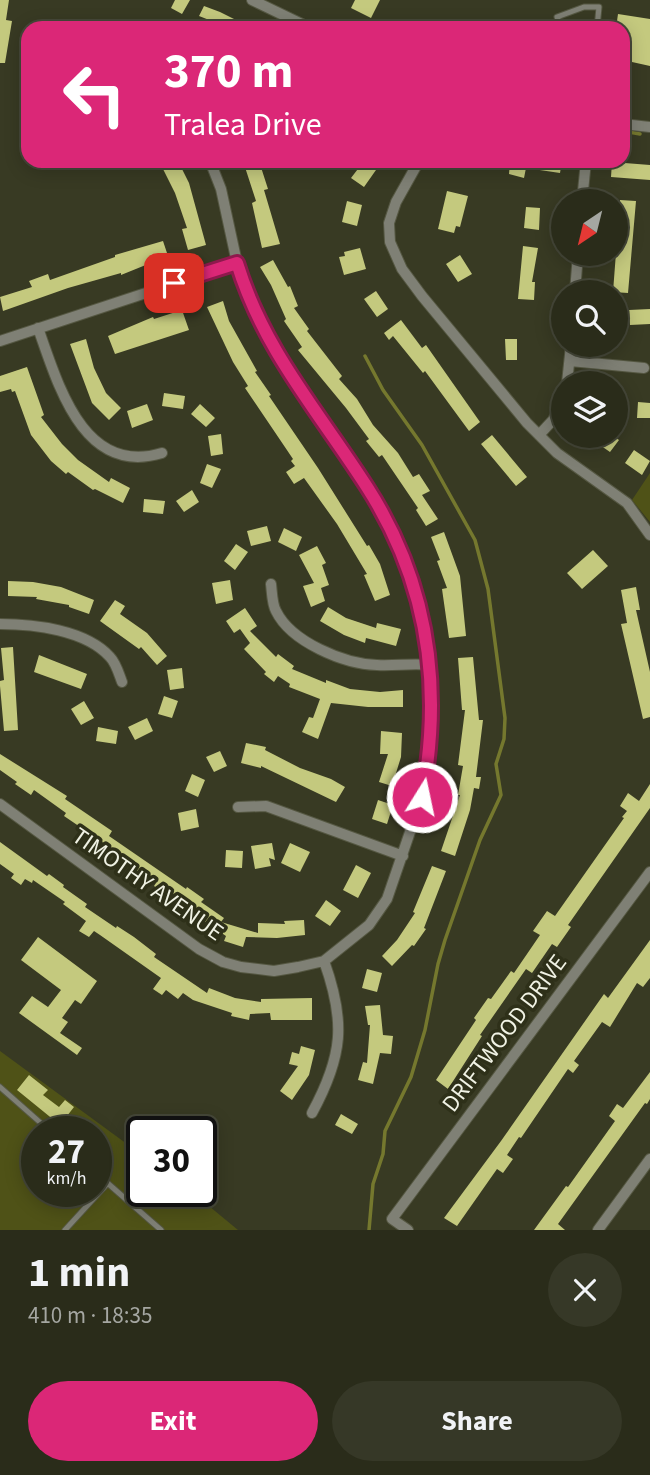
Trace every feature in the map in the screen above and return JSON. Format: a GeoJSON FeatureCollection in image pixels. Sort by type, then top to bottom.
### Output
{"type":"FeatureCollection","features":[{"type":"Feature","properties":{"kind":"street"},"geometry":{"type":"LineString","coordinates":[[252,0],[296,21]]}},
{"type":"Feature","properties":{"kind":"street"},"geometry":{"type":"LineString","coordinates":[[630,125],[650,127]]}},
{"type":"Feature","properties":{"kind":"street"},"geometry":{"type":"LineString","coordinates":[[213,168],[227,212],[237,263],[272,347],[368,488],[398,542],[421,614],[430,666],[432,696],[427,769],[422,797],[403,856],[387,899],[376,918],[352,941],[324,961],[335,992],[338,1040],[329,1077],[312,1113]]}},
{"type":"Feature","properties":{"kind":"street"},"geometry":{"type":"LineString","coordinates":[[415,168],[392,213],[389,234],[394,255],[422,296],[539,435],[567,460],[627,503],[650,535]]}},
{"type":"Feature","properties":{"kind":"street"},"geometry":{"type":"LineString","coordinates":[[583,189],[585,168]]}},
{"type":"Feature","properties":{"kind":"street"},"geometry":{"type":"LineString","coordinates":[[0,341],[237,263]]}},
{"type":"Feature","properties":{"kind":"street"},"geometry":{"type":"LineString","coordinates":[[38,328],[59,390],[68,408],[87,432],[108,448],[124,455],[144,458],[162,453]]}},
{"type":"Feature","properties":{"kind":"street"},"geometry":{"type":"LineString","coordinates":[[569,371],[570,357]]}},
{"type":"Feature","properties":{"kind":"street"},"geometry":{"type":"LineString","coordinates":[[570,361],[644,368]]}},
{"type":"Feature","properties":{"kind":"street"},"geometry":{"type":"LineString","coordinates":[[539,435],[551,422]]}},
{"type":"Feature","properties":{"kind":"street"},"geometry":{"type":"LineString","coordinates":[[271,584],[276,611],[297,635],[321,650],[346,660],[374,666],[430,666]]}},
{"type":"Feature","properties":{"kind":"street"},"geometry":{"type":"LineString","coordinates":[[0,624],[47,627],[85,640],[112,659],[122,682]]}},
{"type":"Feature","properties":{"kind":"street","name":"TIMOTHY AVENUE"},"geometry":{"type":"LineString","coordinates":[[0,804],[210,957],[241,967],[274,971],[324,961]]}},
{"type":"Feature","properties":{"kind":"street"},"geometry":{"type":"LineString","coordinates":[[237,807],[266,806],[403,856]]}},
{"type":"Feature","properties":{"kind":"street","name":"DRIFTWOOD DRIVE"},"geometry":{"type":"LineString","coordinates":[[408,1230],[392,1219],[650,872]]}},
{"type":"Feature","properties":{"kind":"street"},"geometry":{"type":"LineString","coordinates":[[598,1230],[650,1159]]}},
{"type":"Feature","properties":{"kind":"lane"},"geometry":{"type":"LineString","coordinates":[[558,21],[557,17],[584,7],[599,7],[598,21]]}},
{"type":"Feature","properties":{"kind":"lane"},"geometry":{"type":"LineString","coordinates":[[0,1087],[33,1116]]}},
{"type":"Feature","properties":{"kind":"lane"},"geometry":{"type":"LineString","coordinates":[[112,1187],[161,1230]]}},
{"type":"Feature","properties":{"kind":"lane"},"geometry":{"type":"LineString","coordinates":[[65,1230],[86,1207]]}},
{"type":"Feature","properties":{"kind":"shaded area"},"geometry":{"type":"Polygon","coordinates":[[[650,473],[650,522],[632,500],[650,473]]]}},
{"type":"Feature","properties":{"kind":"shaded area"},"geometry":{"type":"Polygon","coordinates":[[[0,1051],[89,1116],[21,1116],[21,1207],[112,1207],[112,1133],[126,1143],[126,1207],[210,1207],[238,1230],[0,1230],[0,1051]]]}},
{"type":"Feature","properties":{"kind":"building"},"geometry":{"type":"Polygon","coordinates":[[[0,0],[9,0],[6,20],[12,21],[5,63],[0,63],[0,0]]]}},
{"type":"Feature","properties":{"kind":"building"},"geometry":{"type":"Polygon","coordinates":[[[175,0],[190,0],[182,14],[171,8],[175,0]]]}},
{"type":"Feature","properties":{"kind":"building"},"geometry":{"type":"Polygon","coordinates":[[[355,0],[380,0],[371,18],[351,8],[355,0]]]}},
{"type":"Feature","properties":{"kind":"building"},"geometry":{"type":"Polygon","coordinates":[[[204,6],[238,21],[212,21],[199,16],[204,6]]]}},
{"type":"Feature","properties":{"kind":"building"},"geometry":{"type":"Polygon","coordinates":[[[618,14],[650,19],[650,66],[630,62],[630,21],[617,21],[618,14]]]}},
{"type":"Feature","properties":{"kind":"building"},"geometry":{"type":"Polygon","coordinates":[[[630,163],[650,165],[650,180],[611,177],[612,168],[630,168],[630,163]]]}},
{"type":"Feature","properties":{"kind":"building"},"geometry":{"type":"Polygon","coordinates":[[[162,168],[182,168],[189,183],[206,245],[188,250],[182,229],[187,228],[175,193],[162,168]]]}},
{"type":"Feature","properties":{"kind":"building"},"geometry":{"type":"Polygon","coordinates":[[[245,168],[261,168],[268,189],[264,190],[280,244],[262,248],[252,203],[256,201],[245,168]]]}},
{"type":"Feature","properties":{"kind":"building"},"geometry":{"type":"Polygon","coordinates":[[[359,168],[376,170],[364,187],[351,178],[359,168]]]}},
{"type":"Feature","properties":{"kind":"building"},"geometry":{"type":"Polygon","coordinates":[[[509,168],[526,168],[524,178],[509,174],[509,168]]]}},
{"type":"Feature","properties":{"kind":"building"},"geometry":{"type":"Polygon","coordinates":[[[526,168],[561,168],[560,173],[526,168]]]}},
{"type":"Feature","properties":{"kind":"building"},"geometry":{"type":"Polygon","coordinates":[[[447,191],[468,196],[460,227],[456,226],[454,233],[438,229],[447,191]]]}},
{"type":"Feature","properties":{"kind":"building"},"geometry":{"type":"Polygon","coordinates":[[[628,200],[636,201],[628,293],[628,280],[614,280],[615,266],[628,266],[628,200]]]}},
{"type":"Feature","properties":{"kind":"building"},"geometry":{"type":"Polygon","coordinates":[[[347,201],[362,205],[357,226],[342,222],[347,201]]]}},
{"type":"Feature","properties":{"kind":"building"},"geometry":{"type":"Polygon","coordinates":[[[526,207],[540,208],[539,230],[524,228],[526,207]]]}},
{"type":"Feature","properties":{"kind":"building"},"geometry":{"type":"Polygon","coordinates":[[[163,241],[168,256],[121,275],[68,288],[3,311],[0,297],[32,287],[29,281],[48,274],[50,280],[115,255],[163,241]]]}},
{"type":"Feature","properties":{"kind":"building"},"geometry":{"type":"Polygon","coordinates":[[[523,246],[538,248],[532,282],[535,282],[534,300],[518,299],[523,246]]]}},
{"type":"Feature","properties":{"kind":"building"},"geometry":{"type":"Polygon","coordinates":[[[360,248],[366,269],[344,275],[339,257],[345,256],[344,252],[360,248]]]}},
{"type":"Feature","properties":{"kind":"building"},"geometry":{"type":"Polygon","coordinates":[[[460,255],[472,274],[458,282],[446,264],[460,255]]]}},
{"type":"Feature","properties":{"kind":"building"},"geometry":{"type":"Polygon","coordinates":[[[273,260],[288,287],[290,286],[298,306],[294,308],[309,329],[307,331],[342,376],[339,379],[398,453],[413,477],[419,474],[430,491],[422,495],[438,519],[426,526],[416,510],[418,508],[382,455],[379,457],[366,441],[369,439],[346,408],[298,350],[302,347],[284,321],[286,319],[271,285],[260,267],[273,260]]]}},
{"type":"Feature","properties":{"kind":"building"},"geometry":{"type":"Polygon","coordinates":[[[376,291],[388,309],[377,317],[364,299],[376,291]]]}},
{"type":"Feature","properties":{"kind":"building"},"geometry":{"type":"Polygon","coordinates":[[[223,301],[229,321],[257,371],[255,372],[367,546],[369,545],[380,564],[390,595],[375,601],[364,575],[367,574],[337,524],[304,478],[294,484],[286,472],[295,466],[291,461],[293,459],[245,388],[248,386],[233,362],[207,307],[223,301]]]}},
{"type":"Feature","properties":{"kind":"building"},"geometry":{"type":"Polygon","coordinates":[[[650,309],[650,324],[630,325],[629,310],[650,309]]]}},
{"type":"Feature","properties":{"kind":"building"},"geometry":{"type":"Polygon","coordinates":[[[182,310],[189,330],[115,354],[108,336],[153,317],[154,319],[182,310]]]}},
{"type":"Feature","properties":{"kind":"building"},"geometry":{"type":"Polygon","coordinates":[[[401,320],[422,348],[426,345],[480,422],[469,431],[425,371],[423,373],[393,336],[389,340],[384,333],[401,320]]]}},
{"type":"Feature","properties":{"kind":"building"},"geometry":{"type":"Polygon","coordinates":[[[86,339],[94,368],[106,393],[121,408],[109,420],[92,403],[70,344],[86,339]]]}},
{"type":"Feature","properties":{"kind":"building"},"geometry":{"type":"Polygon","coordinates":[[[505,339],[517,339],[517,360],[506,360],[505,339]]]}},
{"type":"Feature","properties":{"kind":"building"},"geometry":{"type":"Polygon","coordinates":[[[27,367],[44,415],[41,417],[78,460],[109,482],[111,478],[130,488],[123,503],[93,490],[68,472],[66,474],[51,461],[31,435],[15,391],[12,392],[11,389],[0,392],[0,376],[27,367]]]}},
{"type":"Feature","properties":{"kind":"building"},"geometry":{"type":"Polygon","coordinates":[[[164,393],[185,396],[183,409],[162,406],[164,393]]]}},
{"type":"Feature","properties":{"kind":"building"},"geometry":{"type":"Polygon","coordinates":[[[638,402],[650,403],[650,418],[637,418],[638,402]]]}},
{"type":"Feature","properties":{"kind":"building"},"geometry":{"type":"Polygon","coordinates":[[[147,404],[153,420],[132,428],[127,411],[147,404]]]}},
{"type":"Feature","properties":{"kind":"building"},"geometry":{"type":"Polygon","coordinates":[[[200,404],[215,418],[206,427],[191,414],[200,404]]]}},
{"type":"Feature","properties":{"kind":"building"},"geometry":{"type":"Polygon","coordinates":[[[221,434],[223,454],[211,456],[208,436],[221,434]]]}},
{"type":"Feature","properties":{"kind":"building"},"geometry":{"type":"Polygon","coordinates":[[[492,435],[527,477],[516,486],[481,444],[492,435]]]}},
{"type":"Feature","properties":{"kind":"building"},"geometry":{"type":"Polygon","coordinates":[[[634,450],[650,461],[642,475],[625,463],[634,450]]]}},
{"type":"Feature","properties":{"kind":"building"},"geometry":{"type":"Polygon","coordinates":[[[207,464],[221,469],[212,488],[200,483],[207,464]]]}},
{"type":"Feature","properties":{"kind":"building"},"geometry":{"type":"Polygon","coordinates":[[[192,490],[199,502],[184,512],[176,501],[192,490]]]}},
{"type":"Feature","properties":{"kind":"building"},"geometry":{"type":"Polygon","coordinates":[[[144,499],[165,501],[163,514],[143,512],[144,499]]]}},
{"type":"Feature","properties":{"kind":"building"},"geometry":{"type":"Polygon","coordinates":[[[267,526],[271,541],[251,546],[247,531],[267,526]]]}},
{"type":"Feature","properties":{"kind":"building"},"geometry":{"type":"Polygon","coordinates":[[[284,528],[302,537],[296,551],[278,542],[284,528]]]}},
{"type":"Feature","properties":{"kind":"building"},"geometry":{"type":"Polygon","coordinates":[[[444,532],[460,576],[466,636],[449,638],[442,589],[447,588],[431,537],[444,532]]]}},
{"type":"Feature","properties":{"kind":"building"},"geometry":{"type":"Polygon","coordinates":[[[236,544],[248,552],[235,570],[224,561],[236,544]]]}},
{"type":"Feature","properties":{"kind":"building"},"geometry":{"type":"Polygon","coordinates":[[[317,546],[326,563],[322,565],[329,585],[321,588],[325,601],[311,607],[303,586],[314,583],[299,555],[317,546]]]}},
{"type":"Feature","properties":{"kind":"building"},"geometry":{"type":"Polygon","coordinates":[[[593,550],[608,566],[582,589],[567,573],[593,550]]]}},
{"type":"Feature","properties":{"kind":"building"},"geometry":{"type":"Polygon","coordinates":[[[230,580],[233,600],[216,604],[212,583],[230,580]]]}},
{"type":"Feature","properties":{"kind":"building"},"geometry":{"type":"Polygon","coordinates":[[[8,581],[61,587],[94,600],[89,614],[69,605],[36,599],[37,597],[8,596],[8,581]]]}},
{"type":"Feature","properties":{"kind":"building"},"geometry":{"type":"Polygon","coordinates":[[[636,587],[640,610],[636,610],[650,672],[650,717],[643,719],[621,624],[627,623],[621,590],[636,587]]]}},
{"type":"Feature","properties":{"kind":"building"},"geometry":{"type":"Polygon","coordinates":[[[115,600],[125,606],[120,614],[147,633],[167,656],[157,665],[141,647],[139,649],[100,621],[115,600]]]}},
{"type":"Feature","properties":{"kind":"building"},"geometry":{"type":"Polygon","coordinates":[[[328,607],[346,618],[376,628],[377,623],[401,629],[396,646],[366,638],[365,643],[344,635],[320,621],[328,607]]]}},
{"type":"Feature","properties":{"kind":"building"},"geometry":{"type":"Polygon","coordinates":[[[245,608],[257,626],[250,631],[276,657],[278,654],[294,666],[292,669],[326,683],[326,680],[350,689],[380,692],[403,690],[403,707],[331,703],[318,739],[302,732],[309,717],[313,718],[320,699],[289,687],[290,684],[278,676],[274,682],[264,674],[266,672],[244,649],[250,643],[240,629],[234,633],[226,621],[245,608]]]}},
{"type":"Feature","properties":{"kind":"building"},"geometry":{"type":"Polygon","coordinates":[[[13,647],[18,730],[4,731],[0,686],[0,681],[4,680],[1,648],[13,647]]]}},
{"type":"Feature","properties":{"kind":"building"},"geometry":{"type":"Polygon","coordinates":[[[39,655],[87,674],[81,689],[34,672],[39,655]]]}},
{"type":"Feature","properties":{"kind":"building"},"geometry":{"type":"Polygon","coordinates":[[[473,657],[479,720],[483,720],[476,777],[481,777],[479,789],[474,788],[455,856],[441,851],[460,795],[463,766],[458,765],[465,710],[462,710],[458,658],[473,657]]]}},
{"type":"Feature","properties":{"kind":"building"},"geometry":{"type":"Polygon","coordinates":[[[182,668],[184,688],[170,690],[167,670],[182,668]]]}},
{"type":"Feature","properties":{"kind":"building"},"geometry":{"type":"Polygon","coordinates":[[[164,696],[178,701],[172,718],[158,714],[164,696]]]}},
{"type":"Feature","properties":{"kind":"building"},"geometry":{"type":"Polygon","coordinates":[[[84,701],[94,718],[81,725],[71,709],[84,701]]]}},
{"type":"Feature","properties":{"kind":"building"},"geometry":{"type":"Polygon","coordinates":[[[147,718],[153,731],[135,740],[128,727],[147,718]]]}},
{"type":"Feature","properties":{"kind":"building"},"geometry":{"type":"Polygon","coordinates":[[[98,727],[118,731],[116,744],[96,741],[98,727]]]}},
{"type":"Feature","properties":{"kind":"building"},"geometry":{"type":"Polygon","coordinates":[[[381,731],[402,733],[401,757],[392,786],[379,782],[388,754],[380,754],[381,731]]]}},
{"type":"Feature","properties":{"kind":"building"},"geometry":{"type":"Polygon","coordinates":[[[246,743],[266,747],[265,750],[300,768],[345,787],[336,802],[261,766],[241,763],[246,743]]]}},
{"type":"Feature","properties":{"kind":"building"},"geometry":{"type":"Polygon","coordinates":[[[220,751],[227,766],[214,772],[206,757],[220,751]]]}},
{"type":"Feature","properties":{"kind":"building"},"geometry":{"type":"Polygon","coordinates":[[[0,754],[67,796],[65,799],[112,831],[109,836],[204,899],[201,902],[224,918],[221,922],[258,933],[258,923],[285,924],[284,921],[304,920],[305,935],[246,937],[243,947],[224,941],[226,936],[198,917],[203,916],[172,894],[170,897],[154,886],[156,883],[108,852],[111,848],[64,816],[66,813],[34,790],[31,795],[15,784],[17,782],[0,770],[0,754]]]}},
{"type":"Feature","properties":{"kind":"building"},"geometry":{"type":"Polygon","coordinates":[[[192,774],[205,780],[198,797],[185,791],[192,774]]]}},
{"type":"Feature","properties":{"kind":"building"},"geometry":{"type":"Polygon","coordinates":[[[650,784],[650,808],[568,925],[571,927],[557,947],[552,944],[532,973],[526,969],[480,1035],[482,1036],[448,1089],[436,1080],[476,1020],[474,1018],[511,971],[514,973],[540,935],[533,931],[547,911],[555,916],[624,818],[622,817],[627,811],[620,806],[628,793],[639,801],[650,784]]]}},
{"type":"Feature","properties":{"kind":"building"},"geometry":{"type":"Polygon","coordinates":[[[378,800],[393,805],[387,824],[372,819],[378,800]]]}},
{"type":"Feature","properties":{"kind":"building"},"geometry":{"type":"Polygon","coordinates":[[[196,809],[199,827],[181,831],[178,813],[196,809]]]}},
{"type":"Feature","properties":{"kind":"building"},"geometry":{"type":"Polygon","coordinates":[[[0,842],[47,876],[49,874],[87,904],[85,907],[134,937],[156,954],[154,957],[207,993],[209,988],[235,998],[261,1002],[261,999],[312,998],[312,1020],[271,1020],[270,1013],[250,1014],[249,1020],[231,1016],[232,1013],[193,1000],[183,993],[178,999],[166,990],[162,995],[153,989],[161,978],[94,931],[89,937],[79,931],[86,921],[63,904],[65,902],[33,880],[32,883],[25,879],[21,885],[11,878],[14,874],[0,864],[0,842]]]}},
{"type":"Feature","properties":{"kind":"building"},"geometry":{"type":"Polygon","coordinates":[[[272,843],[275,860],[269,858],[271,866],[255,869],[251,846],[272,843]]]}},
{"type":"Feature","properties":{"kind":"building"},"geometry":{"type":"Polygon","coordinates":[[[290,843],[310,852],[300,872],[281,863],[290,843]]]}},
{"type":"Feature","properties":{"kind":"building"},"geometry":{"type":"Polygon","coordinates":[[[226,850],[243,851],[242,868],[225,867],[226,850]]]}},
{"type":"Feature","properties":{"kind":"building"},"geometry":{"type":"Polygon","coordinates":[[[356,865],[371,873],[358,898],[343,890],[356,865]]]}},
{"type":"Feature","properties":{"kind":"building"},"geometry":{"type":"Polygon","coordinates":[[[432,866],[446,871],[424,928],[426,929],[414,946],[392,966],[382,956],[397,940],[415,913],[413,912],[432,866]]]}},
{"type":"Feature","properties":{"kind":"building"},"geometry":{"type":"Polygon","coordinates":[[[326,900],[341,911],[330,926],[315,916],[326,900]]]}},
{"type":"Feature","properties":{"kind":"building"},"geometry":{"type":"Polygon","coordinates":[[[38,937],[97,981],[81,1004],[75,1000],[62,1018],[68,1022],[60,1033],[82,1048],[77,1055],[19,1013],[32,996],[48,1007],[61,990],[21,960],[38,937]]]}},
{"type":"Feature","properties":{"kind":"building"},"geometry":{"type":"Polygon","coordinates":[[[650,940],[650,978],[643,987],[637,983],[610,1027],[602,1022],[574,1061],[579,1065],[573,1073],[568,1069],[507,1155],[513,1159],[503,1173],[497,1169],[457,1226],[444,1218],[604,994],[608,998],[650,940]]]}},
{"type":"Feature","properties":{"kind":"building"},"geometry":{"type":"Polygon","coordinates":[[[367,969],[382,973],[377,992],[362,988],[367,969]]]}},
{"type":"Feature","properties":{"kind":"building"},"geometry":{"type":"Polygon","coordinates":[[[380,1005],[383,1035],[393,1036],[391,1054],[380,1053],[373,1084],[358,1080],[363,1062],[367,1063],[370,1025],[365,1006],[380,1005]]]}},
{"type":"Feature","properties":{"kind":"building"},"geometry":{"type":"Polygon","coordinates":[[[301,1046],[315,1050],[309,1075],[292,1100],[280,1091],[298,1066],[289,1064],[292,1052],[299,1054],[301,1046]]]}},
{"type":"Feature","properties":{"kind":"building"},"geometry":{"type":"Polygon","coordinates":[[[650,1072],[650,1099],[558,1224],[565,1230],[534,1230],[615,1121],[609,1116],[617,1104],[623,1108],[650,1072]]]}},
{"type":"Feature","properties":{"kind":"building"},"geometry":{"type":"Polygon","coordinates":[[[29,1075],[48,1090],[43,1095],[59,1107],[65,1100],[74,1107],[67,1116],[49,1116],[17,1090],[29,1075]]]}},
{"type":"Feature","properties":{"kind":"building"},"geometry":{"type":"Polygon","coordinates":[[[341,1114],[358,1124],[352,1134],[335,1125],[341,1114]]]}},
{"type":"Feature","properties":{"kind":"waterway"},"geometry":{"type":"LineString","coordinates":[[630,132],[640,134]]}},
{"type":"Feature","properties":{"kind":"waterway"},"geometry":{"type":"LineString","coordinates":[[365,356],[383,390],[422,445],[475,540],[488,589],[505,718],[504,739],[496,764],[501,795],[480,840],[445,940],[425,1030],[411,1077],[385,1131],[383,1154],[373,1184],[369,1230]]}},
{"type":"Feature","properties":{"kind":"route"},"geometry":{"type":"LineString","coordinates":[[174,283],[237,263],[272,347],[368,488],[398,542],[421,614],[430,666],[432,696],[429,753],[422,797]]}}]}
